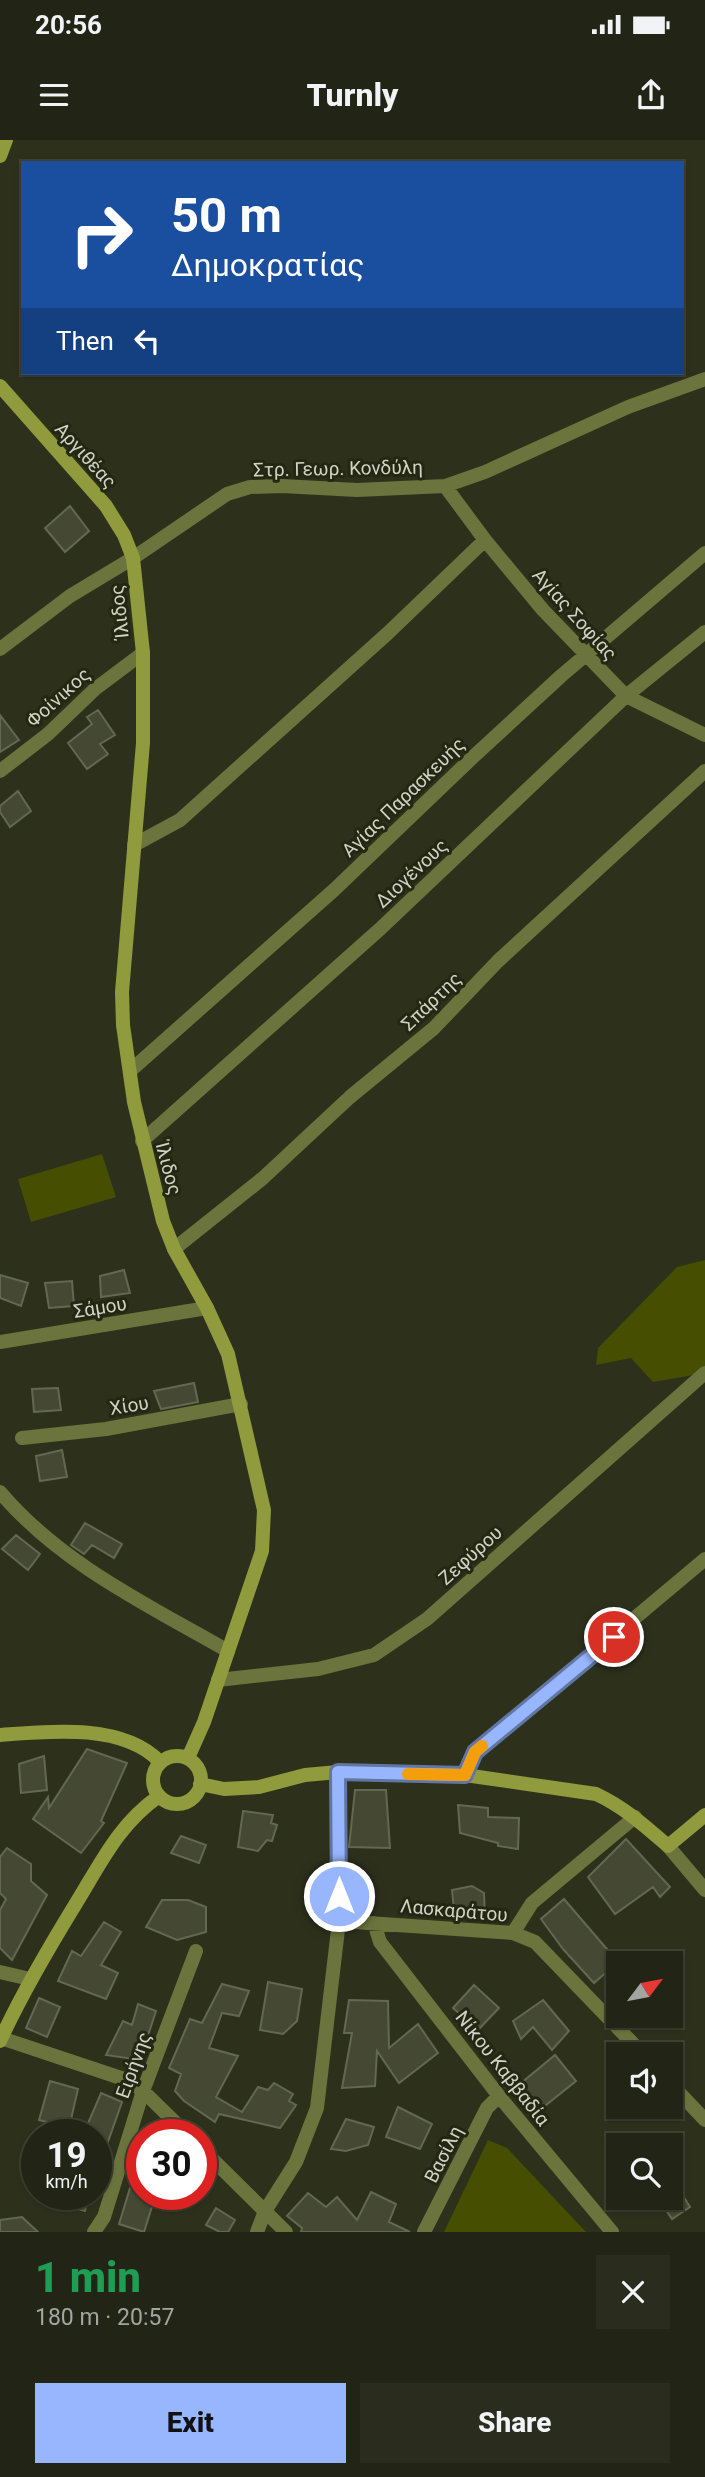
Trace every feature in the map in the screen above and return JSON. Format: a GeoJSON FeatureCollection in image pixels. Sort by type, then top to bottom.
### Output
{"type":"FeatureCollection","features":[{"type":"Feature","properties":{"kind":"street"},"geometry":{"type":"LineString","coordinates":[[0,156],[6,140]]}},
{"type":"Feature","properties":{"kind":"street","name":"Στρ. Γεωρ. Κονδύλη"},"geometry":{"type":"LineString","coordinates":[[0,649],[69,596],[133,558],[227,494],[250,487],[357,490],[445,486],[485,472],[628,407],[705,379]]}},
{"type":"Feature","properties":{"kind":"street","name":"Αργιθέας"},"geometry":{"type":"LineString","coordinates":[[0,386],[106,506],[124,536],[133,558]]}},
{"type":"Feature","properties":{"kind":"street","name":"Αγίας Σοφίας"},"geometry":{"type":"LineString","coordinates":[[445,486],[485,540],[543,610],[626,696],[705,735]]}},
{"type":"Feature","properties":{"kind":"street"},"geometry":{"type":"LineString","coordinates":[[134,845],[180,820],[378,642],[485,540]]}},
{"type":"Feature","properties":{"kind":"street","name":"Αγίας Παρασκευής"},"geometry":{"type":"LineString","coordinates":[[130,1071],[334,890],[585,655],[705,553]]}},
{"type":"Feature","properties":{"kind":"street","name":"Ίλιδος"},"geometry":{"type":"LineString","coordinates":[[133,558],[143,653],[143,743],[122,992],[123,1026],[142,1141],[163,1221],[174,1249],[207,1308],[228,1354],[264,1510],[262,1551],[188,1758]]}},
{"type":"Feature","properties":{"kind":"street","name":"Διογένους"},"geometry":{"type":"LineString","coordinates":[[142,1141],[380,929],[626,696],[705,632]]}},
{"type":"Feature","properties":{"kind":"street","name":"Φοίνικος"},"geometry":{"type":"LineString","coordinates":[[0,771],[48,734],[95,689],[143,653]]}},
{"type":"Feature","properties":{"kind":"street","name":"Σπάρτης"},"geometry":{"type":"LineString","coordinates":[[174,1249],[263,1178],[350,1097],[434,1028],[498,961],[705,771]]}},
{"type":"Feature","properties":{"kind":"street","name":"Σάμου"},"geometry":{"type":"LineString","coordinates":[[0,1342],[207,1308]]}},
{"type":"Feature","properties":{"kind":"street","name":"Ζεφύρου"},"geometry":{"type":"LineString","coordinates":[[218,1680],[318,1669],[374,1655],[428,1619],[705,1373]]}},
{"type":"Feature","properties":{"kind":"street","name":"Χίου"},"geometry":{"type":"LineString","coordinates":[[22,1438],[117,1427],[241,1404]]}},
{"type":"Feature","properties":{"kind":"street"},"geometry":{"type":"LineString","coordinates":[[0,1492],[58,1549],[121,1590],[228,1651]]}},
{"type":"Feature","properties":{"kind":"street"},"geometry":{"type":"LineString","coordinates":[[465,1775],[475,1752],[705,1559]]}},
{"type":"Feature","properties":{"kind":"street"},"geometry":{"type":"LineString","coordinates":[[0,1735],[63,1732],[96,1734],[138,1745],[150,1751],[160,1762]]}},
{"type":"Feature","properties":{"kind":"street"},"geometry":{"type":"LineString","coordinates":[[173,1756],[188,1758],[198,1769],[198,1791],[187,1801],[172,1803],[159,1796],[153,1783],[155,1768],[160,1762],[173,1756]]}},
{"type":"Feature","properties":{"kind":"street"},"geometry":{"type":"LineString","coordinates":[[257,2232],[265,2211],[296,2162],[317,2108],[339,1921],[338,1772]]}},
{"type":"Feature","properties":{"kind":"street"},"geometry":{"type":"LineString","coordinates":[[200,1784],[224,1789],[259,1787],[305,1775],[338,1772],[465,1775],[596,1794],[635,1817],[668,1846],[705,1890]]}},
{"type":"Feature","properties":{"kind":"street"},"geometry":{"type":"LineString","coordinates":[[159,1796],[138,1811],[117,1836],[30,1979],[0,2039],[127,2080],[144,2091],[172,2119]]}},
{"type":"Feature","properties":{"kind":"street"},"geometry":{"type":"LineString","coordinates":[[668,1846],[705,1815]]}},
{"type":"Feature","properties":{"kind":"street"},"geometry":{"type":"LineString","coordinates":[[513,1933],[532,1903],[635,1817]]}},
{"type":"Feature","properties":{"kind":"street","name":"Λασκαράτου"},"geometry":{"type":"LineString","coordinates":[[339,1921],[513,1933],[536,1942],[632,2042]]}},
{"type":"Feature","properties":{"kind":"street","name":"Νίκου Καββαδία"},"geometry":{"type":"LineString","coordinates":[[374,1923],[380,1942],[499,2096],[612,2232]]}},
{"type":"Feature","properties":{"kind":"street","name":"Ειρήνης"},"geometry":{"type":"LineString","coordinates":[[94,2232],[104,2217],[144,2091],[196,1951]]}},
{"type":"Feature","properties":{"kind":"street"},"geometry":{"type":"LineString","coordinates":[[0,1972],[30,1979]]}},
{"type":"Feature","properties":{"kind":"street","name":"Βασίλη"},"geometry":{"type":"LineString","coordinates":[[425,2232],[487,2108],[499,2096]]}},
{"type":"Feature","properties":{"kind":"street"},"geometry":{"type":"LineString","coordinates":[[683,2097],[705,2120]]}},
{"type":"Feature","properties":{"kind":"street"},"geometry":{"type":"LineString","coordinates":[[217,2164],[286,2232]]}},
{"type":"Feature","properties":{"kind":"green space"},"geometry":{"type":"Polygon","coordinates":[[[102,1154],[116,1197],[31,1222],[18,1179],[102,1154]]]}},
{"type":"Feature","properties":{"kind":"green space"},"geometry":{"type":"Polygon","coordinates":[[[705,1260],[705,1373],[653,1382],[631,1358],[596,1365],[598,1348],[677,1267],[705,1260]]]}},
{"type":"Feature","properties":{"kind":"green space"},"geometry":{"type":"Polygon","coordinates":[[[488,2140],[507,2148],[586,2232],[444,2232],[488,2140]]]}},
{"type":"Feature","properties":{"kind":"building"},"geometry":{"type":"Polygon","coordinates":[[[70,506],[89,531],[65,552],[45,528],[70,506]]]}},
{"type":"Feature","properties":{"kind":"building"},"geometry":{"type":"Polygon","coordinates":[[[98,710],[115,735],[100,744],[108,754],[87,769],[68,743],[92,724],[87,717],[98,710]]]}},
{"type":"Feature","properties":{"kind":"building"},"geometry":{"type":"Polygon","coordinates":[[[0,715],[19,740],[0,752],[0,715]]]}},
{"type":"Feature","properties":{"kind":"building"},"geometry":{"type":"Polygon","coordinates":[[[18,791],[31,811],[10,827],[0,812],[0,806],[18,791]]]}},
{"type":"Feature","properties":{"kind":"building"},"geometry":{"type":"Polygon","coordinates":[[[124,1270],[130,1293],[101,1297],[100,1276],[124,1270]]]}},
{"type":"Feature","properties":{"kind":"building"},"geometry":{"type":"Polygon","coordinates":[[[0,1275],[28,1283],[21,1306],[0,1298],[0,1275]]]}},
{"type":"Feature","properties":{"kind":"building"},"geometry":{"type":"Polygon","coordinates":[[[72,1281],[74,1306],[49,1308],[45,1283],[72,1281]]]}},
{"type":"Feature","properties":{"kind":"building"},"geometry":{"type":"Polygon","coordinates":[[[194,1383],[198,1402],[161,1409],[154,1391],[194,1383]]]}},
{"type":"Feature","properties":{"kind":"building"},"geometry":{"type":"Polygon","coordinates":[[[58,1388],[61,1410],[34,1412],[32,1389],[58,1388]]]}},
{"type":"Feature","properties":{"kind":"building"},"geometry":{"type":"Polygon","coordinates":[[[62,1450],[67,1477],[40,1481],[36,1456],[62,1450]]]}},
{"type":"Feature","properties":{"kind":"building"},"geometry":{"type":"Polygon","coordinates":[[[85,1523],[122,1544],[114,1558],[92,1545],[84,1554],[71,1545],[85,1523]]]}},
{"type":"Feature","properties":{"kind":"building"},"geometry":{"type":"Polygon","coordinates":[[[16,1535],[40,1554],[28,1570],[2,1549],[16,1535]]]}},
{"type":"Feature","properties":{"kind":"building"},"geometry":{"type":"Polygon","coordinates":[[[87,1749],[127,1763],[101,1821],[104,1823],[81,1853],[33,1819],[48,1797],[49,1808],[87,1749]]]}},
{"type":"Feature","properties":{"kind":"building"},"geometry":{"type":"Polygon","coordinates":[[[44,1756],[47,1790],[21,1793],[19,1764],[44,1756]]]}},
{"type":"Feature","properties":{"kind":"building"},"geometry":{"type":"Polygon","coordinates":[[[355,1790],[386,1790],[390,1848],[349,1847],[355,1790]]]}},
{"type":"Feature","properties":{"kind":"building"},"geometry":{"type":"Polygon","coordinates":[[[458,1805],[488,1808],[488,1817],[519,1818],[518,1849],[498,1846],[498,1843],[460,1833],[458,1805]]]}},
{"type":"Feature","properties":{"kind":"building"},"geometry":{"type":"Polygon","coordinates":[[[243,1811],[273,1815],[271,1823],[277,1825],[272,1841],[267,1840],[258,1851],[238,1847],[243,1811]]]}},
{"type":"Feature","properties":{"kind":"building"},"geometry":{"type":"Polygon","coordinates":[[[181,1836],[206,1845],[199,1863],[171,1853],[181,1836]]]}},
{"type":"Feature","properties":{"kind":"building"},"geometry":{"type":"Polygon","coordinates":[[[626,1839],[670,1887],[660,1897],[653,1887],[615,1914],[588,1877],[626,1839]]]}},
{"type":"Feature","properties":{"kind":"building"},"geometry":{"type":"Polygon","coordinates":[[[7,1848],[31,1864],[31,1881],[47,1895],[12,1960],[0,1948],[0,1910],[6,1899],[0,1893],[0,1857],[7,1848]]]}},
{"type":"Feature","properties":{"kind":"building"},"geometry":{"type":"Polygon","coordinates":[[[472,1886],[484,1893],[485,1917],[454,1910],[452,1890],[472,1886]]]}},
{"type":"Feature","properties":{"kind":"building"},"geometry":{"type":"Polygon","coordinates":[[[564,1899],[609,1951],[606,1951],[606,1972],[594,1983],[563,1949],[541,1919],[564,1899]]]}},
{"type":"Feature","properties":{"kind":"building"},"geometry":{"type":"Polygon","coordinates":[[[162,1900],[188,1900],[206,1907],[206,1932],[177,1940],[146,1927],[162,1900]]]}},
{"type":"Feature","properties":{"kind":"building"},"geometry":{"type":"Polygon","coordinates":[[[104,1922],[121,1932],[101,1965],[118,1973],[106,1999],[58,1981],[72,1951],[81,1956],[104,1922]]]}},
{"type":"Feature","properties":{"kind":"building"},"geometry":{"type":"Polygon","coordinates":[[[268,1982],[302,1989],[297,2021],[283,2034],[260,2030],[268,1982]]]}},
{"type":"Feature","properties":{"kind":"building"},"geometry":{"type":"Polygon","coordinates":[[[222,1984],[249,1991],[239,2016],[222,2013],[209,2048],[238,2056],[216,2097],[242,2112],[258,2087],[268,2090],[274,2083],[293,2094],[289,2101],[296,2105],[280,2128],[219,2114],[216,2119],[211,2119],[184,2101],[175,2091],[181,2074],[169,2068],[190,2019],[202,2023],[222,1984]]]}},
{"type":"Feature","properties":{"kind":"building"},"geometry":{"type":"Polygon","coordinates":[[[474,1985],[499,2008],[478,2030],[453,2008],[474,1985]]]}},
{"type":"Feature","properties":{"kind":"building"},"geometry":{"type":"Polygon","coordinates":[[[39,1998],[60,2007],[47,2037],[26,2028],[39,1998]]]}},
{"type":"Feature","properties":{"kind":"building"},"geometry":{"type":"Polygon","coordinates":[[[349,2000],[388,2001],[389,2048],[418,2024],[438,2053],[399,2083],[377,2051],[375,2086],[342,2088],[352,2033],[344,2033],[349,2000]]]}},
{"type":"Feature","properties":{"kind":"building"},"geometry":{"type":"Polygon","coordinates":[[[543,2000],[569,2031],[552,2050],[533,2027],[521,2039],[513,2021],[543,2000]]]}},
{"type":"Feature","properties":{"kind":"building"},"geometry":{"type":"Polygon","coordinates":[[[138,2004],[156,2011],[140,2060],[106,2055],[123,2021],[132,2025],[138,2004]]]}},
{"type":"Feature","properties":{"kind":"building"},"geometry":{"type":"Polygon","coordinates":[[[555,2055],[576,2081],[541,2109],[520,2084],[555,2055]]]}},
{"type":"Feature","properties":{"kind":"building"},"geometry":{"type":"Polygon","coordinates":[[[50,2081],[78,2089],[71,2119],[39,2119],[50,2081]]]}},
{"type":"Feature","properties":{"kind":"building"},"geometry":{"type":"Polygon","coordinates":[[[101,2093],[122,2102],[112,2130],[112,2119],[90,2119],[101,2093]]]}},
{"type":"Feature","properties":{"kind":"building"},"geometry":{"type":"Polygon","coordinates":[[[398,2107],[432,2124],[420,2149],[386,2137],[398,2107]]]}},
{"type":"Feature","properties":{"kind":"building"},"geometry":{"type":"Polygon","coordinates":[[[346,2119],[374,2127],[368,2145],[346,2151],[331,2149],[346,2119]]]}},
{"type":"Feature","properties":{"kind":"building"},"geometry":{"type":"Polygon","coordinates":[[[371,2192],[396,2204],[389,2222],[410,2232],[301,2232],[302,2228],[287,2216],[308,2193],[326,2207],[337,2197],[357,2220],[371,2192]]]}},
{"type":"Feature","properties":{"kind":"building"},"geometry":{"type":"Polygon","coordinates":[[[683,2196],[690,2207],[672,2219],[666,2210],[683,2210],[683,2196]]]}},
{"type":"Feature","properties":{"kind":"building"},"geometry":{"type":"Polygon","coordinates":[[[126,2201],[126,2210],[151,2210],[144,2232],[119,2224],[126,2201]]]}},
{"type":"Feature","properties":{"kind":"building"},"geometry":{"type":"Polygon","coordinates":[[[217,2209],[235,2220],[228,2232],[220,2232],[206,2225],[217,2209]]]}},
{"type":"Feature","properties":{"kind":"building"},"geometry":{"type":"Polygon","coordinates":[[[22,2217],[38,2232],[0,2232],[0,2220],[22,2217]]]}},
{"type":"Feature","properties":{"kind":"slow traffic"},"geometry":{"type":"LineString","coordinates":[[408,1774],[465,1775],[475,1752],[482,1746]]}},
{"type":"Feature","properties":{"kind":"route"},"geometry":{"type":"LineString","coordinates":[[339,1896],[338,1772],[465,1775],[475,1752],[614,1637]]}}]}
